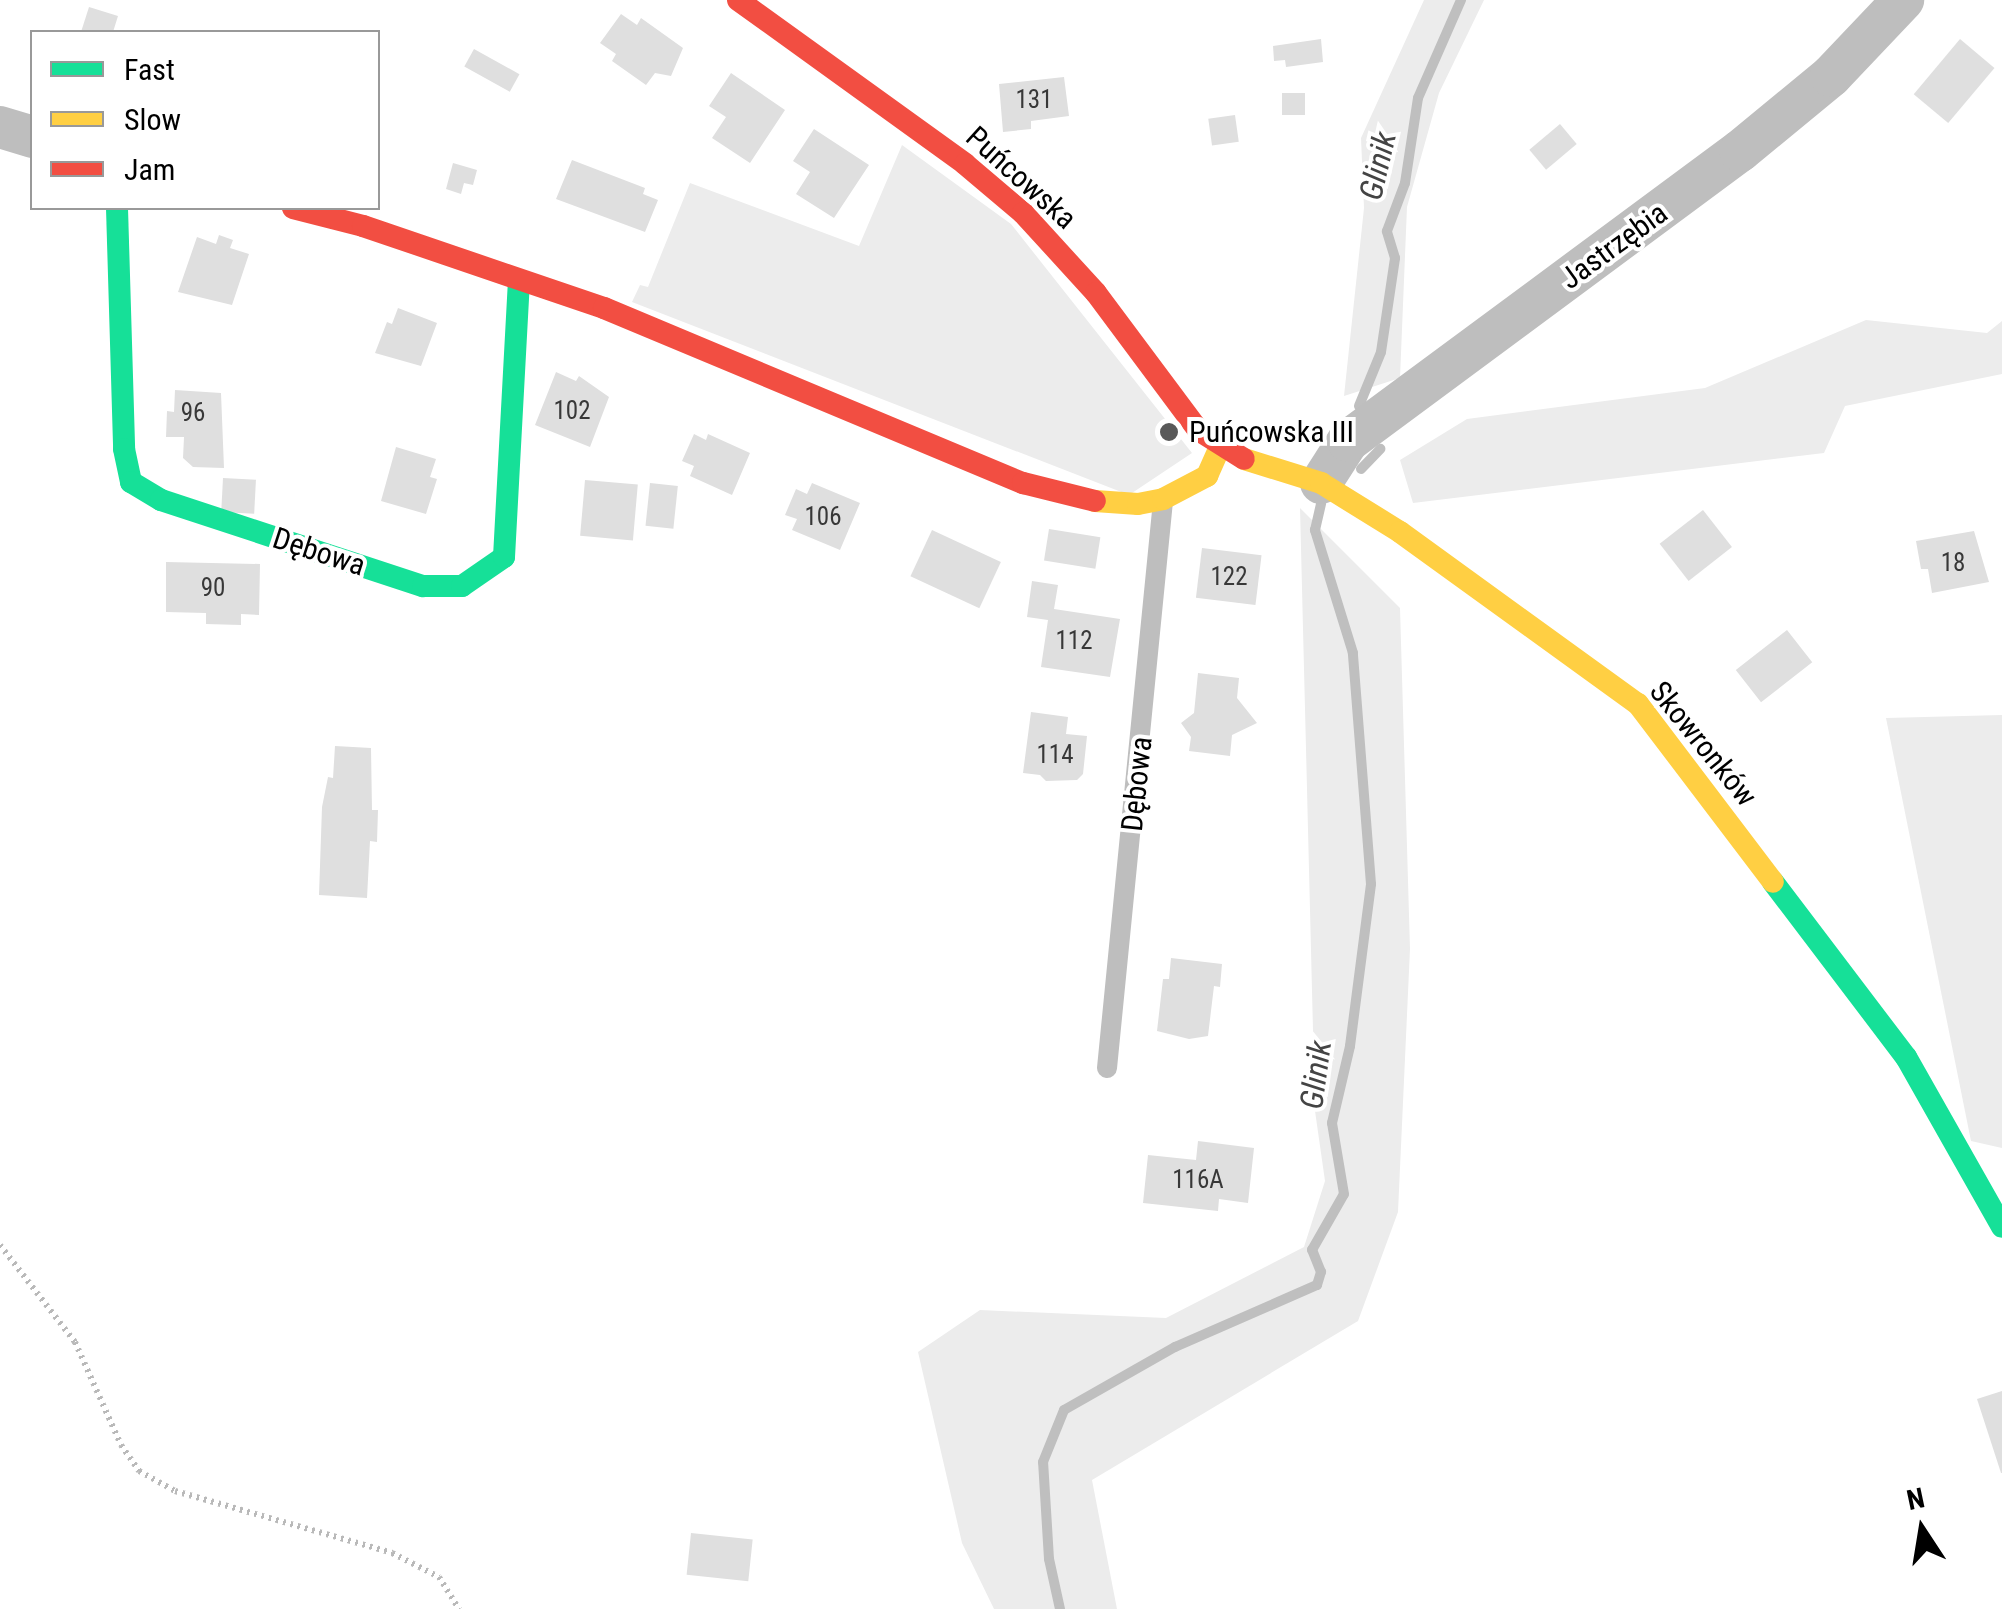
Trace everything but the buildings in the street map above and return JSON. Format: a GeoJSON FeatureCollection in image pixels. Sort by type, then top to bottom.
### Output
{"type":"FeatureCollection","features":[{"type":"Feature","properties":{"kind":"street","name":"Puńcowska"},"geometry":{"type":"LineString","coordinates":[[738,0],[950,153],[1023,213],[1096,293],[1198,430],[1220,448]]}},
{"type":"Feature","properties":{"kind":"street","name":"Jastrzębia"},"geometry":{"type":"LineString","coordinates":[[1321,483],[1348,441],[1740,151],[1831,76],[1903,0]]}},
{"type":"Feature","properties":{"kind":"street"},"geometry":{"type":"LineString","coordinates":[[0,127],[30,136]]}},
{"type":"Feature","properties":{"kind":"street","name":"Dębowa"},"geometry":{"type":"LineString","coordinates":[[117,210],[124,449],[131,482],[160,500],[424,586],[462,586],[504,556],[519,280]]}},
{"type":"Feature","properties":{"kind":"street"},"geometry":{"type":"LineString","coordinates":[[301,210],[364,226],[642,323],[1050,493],[1109,504],[1163,499],[1207,476],[1220,448]]}},
{"type":"Feature","properties":{"kind":"street","name":"Skowronków"},"geometry":{"type":"LineString","coordinates":[[1220,448],[1262,467],[1321,483],[1400,532],[1638,704],[1906,1057],[2002,1227]]}},
{"type":"Feature","properties":{"kind":"lane","name":"Dębowa"},"geometry":{"type":"LineString","coordinates":[[1108,1068],[1163,499]]}},
{"type":"Feature","properties":{"kind":"path"},"geometry":{"type":"LineString","coordinates":[[0,1245],[74,1342],[121,1445],[138,1470],[175,1492],[392,1552],[439,1577],[459,1609]]}},
{"type":"Feature","properties":{"kind":"shaded area"},"geometry":{"type":"Polygon","coordinates":[[[1424,0],[1484,0],[1439,93],[1407,207],[1400,378],[1344,396],[1364,208],[1361,138],[1424,0]]]}},
{"type":"Feature","properties":{"kind":"shaded area"},"geometry":{"type":"Polygon","coordinates":[[[902,145],[1011,224],[1192,453],[1129,495],[632,302],[640,285],[648,287],[690,183],[859,246],[902,145]]]}},
{"type":"Feature","properties":{"kind":"shaded area"},"geometry":{"type":"Polygon","coordinates":[[[1866,320],[1987,333],[2002,321],[2002,374],[1845,406],[1824,453],[1413,503],[1400,460],[1467,419],[1705,388],[1866,320]]]}},
{"type":"Feature","properties":{"kind":"shaded area"},"geometry":{"type":"Polygon","coordinates":[[[1300,508],[1400,608],[1410,949],[1398,1212],[1358,1321],[1092,1480],[1117,1609],[994,1609],[962,1543],[918,1352],[980,1310],[1166,1318],[1304,1247],[1325,1181],[1315,1111],[1300,508]]]}},
{"type":"Feature","properties":{"kind":"shaded area"},"geometry":{"type":"Polygon","coordinates":[[[2002,715],[2002,1148],[1971,1141],[1886,718],[2002,715]]]}},
{"type":"Feature","properties":{"kind":"waterway","name":"Glinik"},"geometry":{"type":"LineString","coordinates":[[1359,406],[1381,352],[1395,258],[1387,231],[1405,183],[1418,98],[1461,0]]}},
{"type":"Feature","properties":{"kind":"waterway","name":"Glinik"},"geometry":{"type":"LineString","coordinates":[[1361,469],[1380,449]]}},
{"type":"Feature","properties":{"kind":"waterway","name":"Glinik"},"geometry":{"type":"LineString","coordinates":[[1060,1609],[1049,1559],[1043,1462],[1064,1410],[1175,1347],[1317,1285],[1321,1272],[1312,1250],[1344,1194],[1332,1123],[1350,1046],[1371,884],[1353,653],[1315,530],[1321,504]]}},
{"type":"Feature","properties":{"kind":"traffic: fast"},"geometry":{"type":"LineString","coordinates":[[117,210],[124,449],[131,482],[161,500],[423,586],[462,586],[504,557],[519,280]]}},
{"type":"Feature","properties":{"kind":"traffic: fast"},"geometry":{"type":"LineString","coordinates":[[1773,882],[1906,1057],[2002,1227]]}},
{"type":"Feature","properties":{"kind":"traffic: slow"},"geometry":{"type":"LineString","coordinates":[[1095,501],[1138,504],[1163,499],[1207,476],[1220,447]]}},
{"type":"Feature","properties":{"kind":"traffic: slow"},"geometry":{"type":"LineString","coordinates":[[1244,459],[1321,483],[1400,532],[1638,704],[1773,882]]}},
{"type":"Feature","properties":{"kind":"traffic: jam"},"geometry":{"type":"LineString","coordinates":[[738,0],[965,164],[1023,213],[1096,293],[1198,430],[1244,459]]}},
{"type":"Feature","properties":{"kind":"traffic: jam"},"geometry":{"type":"LineString","coordinates":[[301,210],[363,226],[604,308],[1023,483],[1095,501]]}},
{"type":"Feature","properties":{"kind":"place","name":"Puńcowska III"},"geometry":{"type":"Point","coordinates":[1169,432]}}]}
